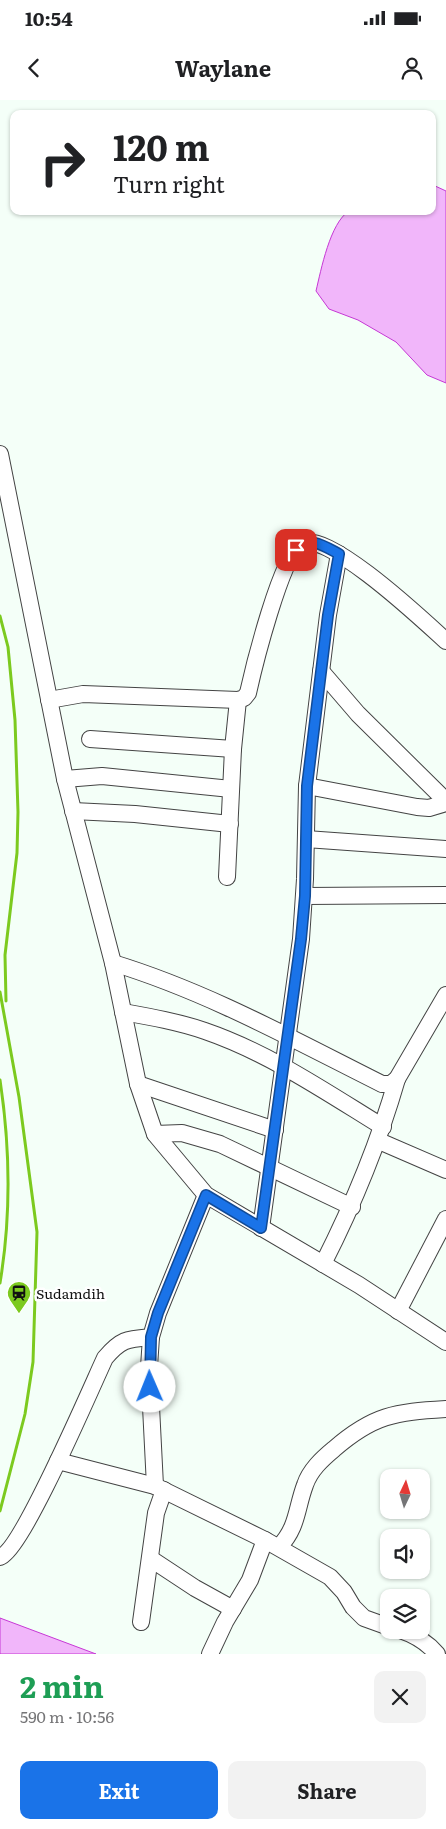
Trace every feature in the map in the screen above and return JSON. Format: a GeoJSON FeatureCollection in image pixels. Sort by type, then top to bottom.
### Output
{"type":"FeatureCollection","features":[{"type":"Feature","properties":{"kind":"street"},"geometry":{"type":"LineString","coordinates":[[0,454],[65,779],[113,963],[138,1084],[156,1134],[206,1195],[323,1264],[446,1342]]}},
{"type":"Feature","properties":{"kind":"street"},"geometry":{"type":"LineString","coordinates":[[49,700],[83,694],[238,700],[244,698],[248,693],[278,588],[296,550],[302,543],[320,544],[367,572],[446,641]]}},
{"type":"Feature","properties":{"kind":"street"},"geometry":{"type":"LineString","coordinates":[[261,1228],[289,1036],[305,896],[307,786],[328,615],[339,554]]}},
{"type":"Feature","properties":{"kind":"street"},"geometry":{"type":"LineString","coordinates":[[307,786],[416,807],[429,808],[446,802],[358,714],[321,671]]}},
{"type":"Feature","properties":{"kind":"street"},"geometry":{"type":"LineString","coordinates":[[227,877],[233,750],[238,700]]}},
{"type":"Feature","properties":{"kind":"street"},"geometry":{"type":"LineString","coordinates":[[90,739],[233,750]]}},
{"type":"Feature","properties":{"kind":"street"},"geometry":{"type":"LineString","coordinates":[[65,779],[102,776],[231,789]]}},
{"type":"Feature","properties":{"kind":"street"},"geometry":{"type":"LineString","coordinates":[[73,811],[135,814],[230,824]]}},
{"type":"Feature","properties":{"kind":"street"},"geometry":{"type":"LineString","coordinates":[[306,839],[446,849]]}},
{"type":"Feature","properties":{"kind":"street"},"geometry":{"type":"LineString","coordinates":[[305,896],[446,895]]}},
{"type":"Feature","properties":{"kind":"street"},"geometry":{"type":"LineString","coordinates":[[113,963],[190,990],[289,1036],[382,1084],[391,1084],[397,1079],[441,1017],[446,995]]}},
{"type":"Feature","properties":{"kind":"street"},"geometry":{"type":"LineString","coordinates":[[123,1012],[205,1031],[284,1067],[381,1134],[446,1170]]}},
{"type":"Feature","properties":{"kind":"street"},"geometry":{"type":"LineString","coordinates":[[323,1264],[352,1207],[381,1134],[397,1079]]}},
{"type":"Feature","properties":{"kind":"street"},"geometry":{"type":"LineString","coordinates":[[138,1084],[275,1130]]}},
{"type":"Feature","properties":{"kind":"street"},"geometry":{"type":"LineString","coordinates":[[156,1134],[182,1133],[220,1144],[269,1170],[352,1207]]}},
{"type":"Feature","properties":{"kind":"street"},"geometry":{"type":"LineString","coordinates":[[141,1622],[151,1559],[159,1488],[150,1368],[151,1337],[158,1313],[206,1195]]}},
{"type":"Feature","properties":{"kind":"street"},"geometry":{"type":"LineString","coordinates":[[398,1311],[446,1219]]}},
{"type":"Feature","properties":{"kind":"street"},"geometry":{"type":"LineString","coordinates":[[0,1557],[9,1551],[58,1461],[105,1358],[115,1346],[127,1339],[151,1337]]}},
{"type":"Feature","properties":{"kind":"street"},"geometry":{"type":"LineString","coordinates":[[210,1654],[233,1608],[272,1544],[292,1531],[306,1482],[314,1468],[357,1429],[382,1418],[413,1411],[446,1409]]}},
{"type":"Feature","properties":{"kind":"street"},"geometry":{"type":"LineString","coordinates":[[58,1461],[159,1488],[272,1544],[330,1577],[364,1618],[380,1623]]}},
{"type":"Feature","properties":{"kind":"street"},"geometry":{"type":"LineString","coordinates":[[151,1559],[194,1588],[233,1608]]}},
{"type":"Feature","properties":{"kind":"street"},"geometry":{"type":"LineString","coordinates":[[419,1639],[429,1644],[437,1654]]}},
{"type":"Feature","properties":{"kind":"shaded area"},"geometry":{"type":"Polygon","coordinates":[[[436,186],[446,191],[446,383],[427,375],[396,342],[358,320],[329,309],[316,291],[327,248],[344,215],[436,215],[436,186]]]}},
{"type":"Feature","properties":{"kind":"shaded area"},"geometry":{"type":"Polygon","coordinates":[[[0,1618],[96,1654],[0,1654],[0,1618]]]}},
{"type":"Feature","properties":{"kind":"railway"},"geometry":{"type":"LineString","coordinates":[[0,616],[8,647],[15,720],[18,812],[17,853],[5,955],[6,1001]]}},
{"type":"Feature","properties":{"kind":"railway"},"geometry":{"type":"LineString","coordinates":[[0,992],[19,1097],[37,1232],[33,1362],[25,1414],[0,1511]]}},
{"type":"Feature","properties":{"kind":"railway"},"geometry":{"type":"LineString","coordinates":[[0,1080],[6,1130],[8,1182],[6,1233],[0,1283]]}},
{"type":"Feature","properties":{"kind":"place","name":"Sudamdih"},"geometry":{"type":"Point","coordinates":[19,1314]}},
{"type":"Feature","properties":{"kind":"route"},"geometry":{"type":"LineString","coordinates":[[150,1387],[151,1337],[158,1313],[206,1195],[261,1228],[301,939],[305,896],[307,786],[328,615],[339,554],[320,544],[309,542],[302,543],[296,550]]}}]}
